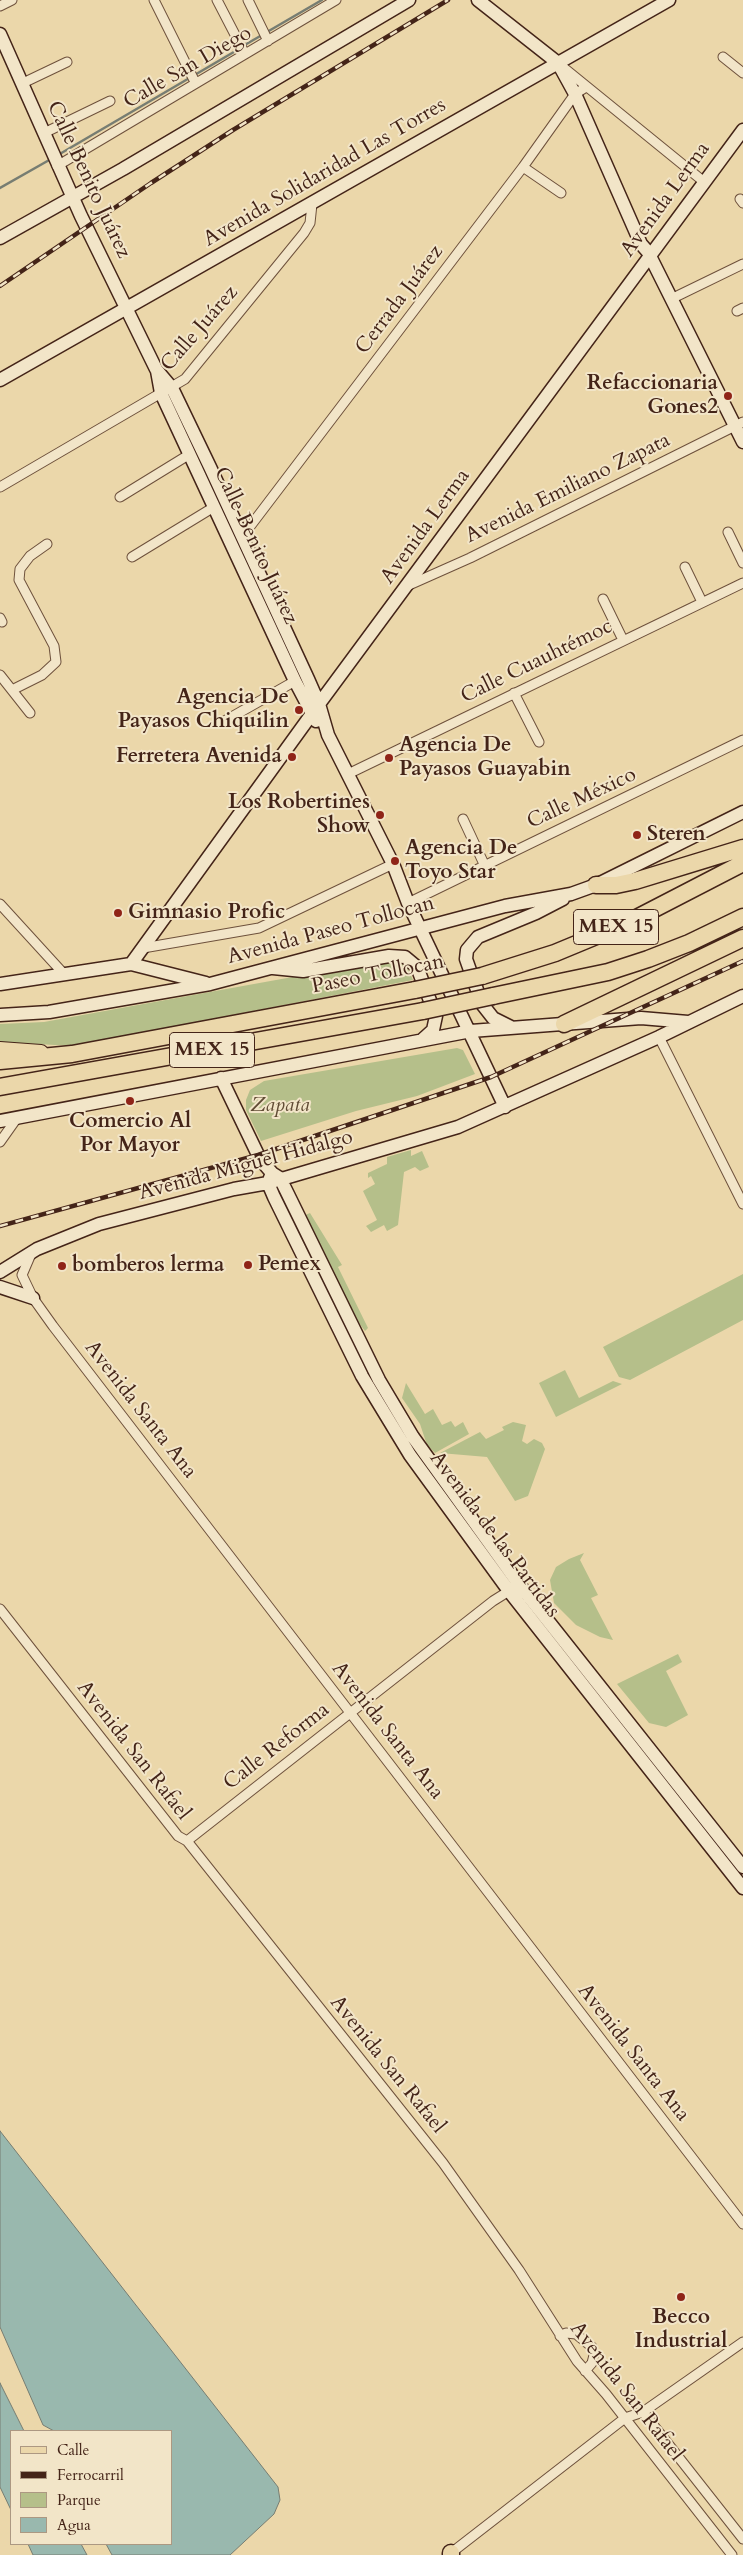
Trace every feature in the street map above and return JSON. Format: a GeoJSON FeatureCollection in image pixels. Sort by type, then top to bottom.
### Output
{"type":"FeatureCollection","features":[{"type":"Feature","properties":{"kind":"highway"},"geometry":{"type":"LineString","coordinates":[[596,885],[616,885],[635,881],[743,848]]}},
{"type":"Feature","properties":{"kind":"highway","name":"Paseo Tollocan"},"geometry":{"type":"LineString","coordinates":[[0,1061],[72,1054],[482,976],[555,953],[625,924],[743,863]]}},
{"type":"Feature","properties":{"kind":"highway","name":"Paseo Tollocan"},"geometry":{"type":"LineString","coordinates":[[0,1087],[423,1011],[599,974],[648,959],[689,943],[743,917]]}},
{"type":"Feature","properties":{"kind":"highway"},"geometry":{"type":"LineString","coordinates":[[564,1024],[743,938]]}},
{"type":"Feature","properties":{"kind":"main road"},"geometry":{"type":"LineString","coordinates":[[0,238],[123,169],[409,0]]}},
{"type":"Feature","properties":{"kind":"main road"},"geometry":{"type":"LineString","coordinates":[[478,0],[558,63],[646,250],[739,424],[743,442]]}},
{"type":"Feature","properties":{"kind":"main road","name":"Avenida Solidaridad Las Torres"},"geometry":{"type":"LineString","coordinates":[[0,380],[669,0]]}},
{"type":"Feature","properties":{"kind":"main road","name":"Calle Benito Juárez"},"geometry":{"type":"LineString","coordinates":[[0,34],[55,160],[126,309],[204,470],[242,537],[319,704],[328,735],[393,864],[408,903],[506,1107]]}},
{"type":"Feature","properties":{"kind":"main road","name":"Avenida Lerma"},"geometry":{"type":"LineString","coordinates":[[131,964],[407,586],[699,177],[743,130]]}},
{"type":"Feature","properties":{"kind":"main road","name":"Calle Benito Juárez"},"geometry":{"type":"LineString","coordinates":[[166,391],[190,454],[204,470],[214,507],[295,681],[312,715],[328,735]]}},
{"type":"Feature","properties":{"kind":"main road","name":"Avenida Paseo Tollocan"},"geometry":{"type":"LineString","coordinates":[[0,1015],[50,1012],[210,984],[505,906],[571,894],[596,885],[743,812]]}},
{"type":"Feature","properties":{"kind":"main road"},"geometry":{"type":"LineString","coordinates":[[512,1027],[493,1018],[482,1004],[466,959],[469,946],[482,935],[536,913],[571,894]]}},
{"type":"Feature","properties":{"kind":"main road"},"geometry":{"type":"LineString","coordinates":[[269,968],[303,971],[389,956],[405,957],[416,967],[436,1016],[433,1030],[423,1039]]}},
{"type":"Feature","properties":{"kind":"main road"},"geometry":{"type":"LineString","coordinates":[[0,984],[131,964],[210,984]]}},
{"type":"Feature","properties":{"kind":"main road"},"geometry":{"type":"LineString","coordinates":[[506,1107],[659,1037],[743,996]]}},
{"type":"Feature","properties":{"kind":"main road"},"geometry":{"type":"LineString","coordinates":[[0,1122],[471,1031],[641,1018],[689,1022]]}},
{"type":"Feature","properties":{"kind":"main road"},"geometry":{"type":"LineString","coordinates":[[0,1049],[72,1054]]}},
{"type":"Feature","properties":{"kind":"main road","name":"Avenida de las Partidas"},"geometry":{"type":"LineString","coordinates":[[221,1078],[258,1155],[274,1178],[375,1373],[413,1438],[518,1583],[743,1867]]}},
{"type":"Feature","properties":{"kind":"main road","name":"Avenida Miguel Hidalgo"},"geometry":{"type":"LineString","coordinates":[[0,1272],[62,1238],[99,1224],[448,1131],[506,1107]]}},
{"type":"Feature","properties":{"kind":"main road","name":"Avenida de las Partidas"},"geometry":{"type":"LineString","coordinates":[[274,1178],[345,1341],[375,1398],[410,1455],[509,1591],[743,1888]]}},
{"type":"Feature","properties":{"kind":"main road"},"geometry":{"type":"LineString","coordinates":[[0,1287],[33,1298]]}},
{"type":"Feature","properties":{"kind":"street"},"geometry":{"type":"LineString","coordinates":[[0,6],[12,0]]}},
{"type":"Feature","properties":{"kind":"street"},"geometry":{"type":"LineString","coordinates":[[154,0],[194,79]]}},
{"type":"Feature","properties":{"kind":"street"},"geometry":{"type":"LineString","coordinates":[[217,0],[243,50]]}},
{"type":"Feature","properties":{"kind":"street"},"geometry":{"type":"LineString","coordinates":[[248,0],[266,36]]}},
{"type":"Feature","properties":{"kind":"street","name":"Calle San Diego"},"geometry":{"type":"LineString","coordinates":[[55,160],[266,36],[336,0]]}},
{"type":"Feature","properties":{"kind":"street"},"geometry":{"type":"LineString","coordinates":[[723,57],[743,73]]}},
{"type":"Feature","properties":{"kind":"street"},"geometry":{"type":"LineString","coordinates":[[22,83],[66,62]]}},
{"type":"Feature","properties":{"kind":"street"},"geometry":{"type":"LineString","coordinates":[[558,63],[699,177]]}},
{"type":"Feature","properties":{"kind":"street","name":"Cerrada Juárez"},"geometry":{"type":"LineString","coordinates":[[242,537],[523,167],[574,94],[586,87]]}},
{"type":"Feature","properties":{"kind":"street"},"geometry":{"type":"LineString","coordinates":[[44,133],[110,101]]}},
{"type":"Feature","properties":{"kind":"street"},"geometry":{"type":"LineString","coordinates":[[523,167],[561,193]]}},
{"type":"Feature","properties":{"kind":"street","name":"Calle Juárez"},"geometry":{"type":"LineString","coordinates":[[0,487],[185,379],[304,233],[310,223],[312,204]]}},
{"type":"Feature","properties":{"kind":"street"},"geometry":{"type":"LineString","coordinates":[[671,299],[743,264]]}},
{"type":"Feature","properties":{"kind":"street","name":"Avenida Emiliano Zapata"},"geometry":{"type":"LineString","coordinates":[[407,586],[478,554],[739,424]]}},
{"type":"Feature","properties":{"kind":"street"},"geometry":{"type":"LineString","coordinates":[[120,497],[190,454]]}},
{"type":"Feature","properties":{"kind":"street"},"geometry":{"type":"LineString","coordinates":[[132,557],[214,507]]}},
{"type":"Feature","properties":{"kind":"street"},"geometry":{"type":"LineString","coordinates":[[728,532],[743,563]]}},
{"type":"Feature","properties":{"kind":"street"},"geometry":{"type":"LineString","coordinates":[[12,690],[42,675],[53,667],[56,662],[56,652],[19,580],[20,569],[30,556],[47,544]]}},
{"type":"Feature","properties":{"kind":"street"},"geometry":{"type":"LineString","coordinates":[[685,567],[702,602]]}},
{"type":"Feature","properties":{"kind":"street","name":"Calle Cuauhtémoc"},"geometry":{"type":"LineString","coordinates":[[348,774],[743,583]]}},
{"type":"Feature","properties":{"kind":"street"},"geometry":{"type":"LineString","coordinates":[[603,598],[623,640]]}},
{"type":"Feature","properties":{"kind":"street"},"geometry":{"type":"LineString","coordinates":[[0,675],[30,713]]}},
{"type":"Feature","properties":{"kind":"street"},"geometry":{"type":"LineString","coordinates":[[221,724],[295,681]]}},
{"type":"Feature","properties":{"kind":"street"},"geometry":{"type":"LineString","coordinates":[[514,693],[539,742]]}},
{"type":"Feature","properties":{"kind":"street","name":"Calle México"},"geometry":{"type":"LineString","coordinates":[[408,903],[484,864],[634,795],[743,740]]}},
{"type":"Feature","properties":{"kind":"street"},"geometry":{"type":"LineString","coordinates":[[463,819],[484,864]]}},
{"type":"Feature","properties":{"kind":"street"},"geometry":{"type":"LineString","coordinates":[[143,948],[247,932],[264,926],[393,864]]}},
{"type":"Feature","properties":{"kind":"street"},"geometry":{"type":"LineString","coordinates":[[0,904],[63,973]]}},
{"type":"Feature","properties":{"kind":"street"},"geometry":{"type":"LineString","coordinates":[[659,1037],[743,1204]]}},
{"type":"Feature","properties":{"kind":"street"},"geometry":{"type":"LineString","coordinates":[[0,1142],[17,1118]]}},
{"type":"Feature","properties":{"kind":"street","name":"Avenida Santa Ana"},"geometry":{"type":"LineString","coordinates":[[31,1254],[22,1275],[33,1298],[743,2224]]}},
{"type":"Feature","properties":{"kind":"street","name":"Calle Reforma"},"geometry":{"type":"LineString","coordinates":[[187,1841],[350,1712],[493,1601],[509,1591]]}},
{"type":"Feature","properties":{"kind":"street","name":"Avenida San Rafael"},"geometry":{"type":"LineString","coordinates":[[0,1609],[178,1836],[187,1841],[443,2163],[519,2270],[560,2336],[585,2371],[625,2418],[732,2555]]}},
{"type":"Feature","properties":{"kind":"street"},"geometry":{"type":"LineString","coordinates":[[560,2336],[566,2332],[576,2334],[592,2347],[594,2355],[592,2364],[585,2371]]}},
{"type":"Feature","properties":{"kind":"street"},"geometry":{"type":"LineString","coordinates":[[451,2554],[625,2418],[643,2412],[743,2342]]}},
{"type":"Feature","properties":{"kind":"street","name":"Avenida San Rafael"},"geometry":{"type":"LineString","coordinates":[[643,2412],[743,2539]]}},
{"type":"Feature","properties":{"kind":"green space"},"geometry":{"type":"Polygon","coordinates":[[[392,959],[407,966],[413,980],[73,1046],[0,1042],[0,1024],[44,1022],[392,959]]]}},
{"type":"Feature","properties":{"kind":"green space","name":"Zapata"},"geometry":{"type":"Polygon","coordinates":[[[457,1048],[463,1050],[475,1074],[417,1096],[356,1111],[261,1141],[246,1110],[246,1100],[250,1090],[264,1081],[457,1048]]]}},
{"type":"Feature","properties":{"kind":"green space"},"geometry":{"type":"Polygon","coordinates":[[[411,1150],[411,1156],[422,1151],[429,1167],[420,1171],[415,1167],[404,1172],[398,1225],[387,1231],[384,1225],[371,1232],[366,1226],[377,1220],[363,1191],[375,1184],[371,1176],[368,1178],[368,1173],[387,1164],[387,1157],[411,1150]]]}},
{"type":"Feature","properties":{"kind":"green space"},"geometry":{"type":"Polygon","coordinates":[[[310,1213],[342,1265],[338,1267],[368,1328],[365,1331],[342,1301],[303,1216],[310,1213]]]}},
{"type":"Feature","properties":{"kind":"green space"},"geometry":{"type":"Polygon","coordinates":[[[743,1274],[743,1320],[630,1380],[619,1377],[603,1347],[743,1274]]]}},
{"type":"Feature","properties":{"kind":"green space"},"geometry":{"type":"Polygon","coordinates":[[[565,1370],[579,1398],[613,1381],[622,1384],[556,1417],[539,1383],[565,1370]]]}},
{"type":"Feature","properties":{"kind":"green space"},"geometry":{"type":"Polygon","coordinates":[[[406,1383],[425,1414],[433,1409],[442,1425],[451,1421],[455,1427],[463,1422],[469,1434],[435,1453],[427,1445],[420,1424],[402,1398],[406,1383]]]}},
{"type":"Feature","properties":{"kind":"green space"},"geometry":{"type":"Polygon","coordinates":[[[513,1422],[526,1425],[522,1441],[527,1444],[534,1439],[542,1443],[545,1449],[528,1496],[515,1501],[487,1457],[440,1453],[480,1432],[486,1439],[504,1430],[502,1427],[513,1422]]]}},
{"type":"Feature","properties":{"kind":"green space"},"geometry":{"type":"Polygon","coordinates":[[[584,1553],[580,1560],[598,1595],[591,1598],[613,1640],[600,1637],[576,1625],[554,1603],[550,1580],[556,1567],[584,1553]]]}},
{"type":"Feature","properties":{"kind":"green space"},"geometry":{"type":"Polygon","coordinates":[[[678,1654],[682,1662],[666,1671],[688,1715],[666,1727],[649,1723],[617,1684],[678,1654]]]}},
{"type":"Feature","properties":{"kind":"water"},"geometry":{"type":"Polygon","coordinates":[[[0,2131],[278,2487],[280,2500],[274,2514],[230,2555],[112,2555],[107,2545],[172,2545],[172,2430],[52,2430],[43,2425],[0,2327],[0,2131]]]}},
{"type":"Feature","properties":{"kind":"water"},"geometry":{"type":"Polygon","coordinates":[[[0,2383],[24,2430],[10,2430],[10,2508],[0,2487],[0,2383]]]}},
{"type":"Feature","properties":{"kind":"water"},"geometry":{"type":"Polygon","coordinates":[[[28,2545],[82,2545],[87,2555],[33,2555],[28,2545]]]}},
{"type":"Feature","properties":{"kind":"waterway"},"geometry":{"type":"LineString","coordinates":[[267,32],[322,0]]}},
{"type":"Feature","properties":{"kind":"waterway"},"geometry":{"type":"LineString","coordinates":[[243,46],[262,35]]}},
{"type":"Feature","properties":{"kind":"waterway"},"geometry":{"type":"LineString","coordinates":[[58,155],[239,49]]}},
{"type":"Feature","properties":{"kind":"waterway"},"geometry":{"type":"LineString","coordinates":[[0,188],[51,159]]}},
{"type":"Feature","properties":{"kind":"railway"},"geometry":{"type":"LineString","coordinates":[[0,286],[151,183],[233,130],[448,0]]}},
{"type":"Feature","properties":{"kind":"railway"},"geometry":{"type":"LineString","coordinates":[[0,1226],[258,1155],[491,1077],[743,961]]}},
{"type":"Feature","properties":{"kind":"place","name":"Refaccionaria Gones2"},"geometry":{"type":"Point","coordinates":[728,396]}},
{"type":"Feature","properties":{"kind":"place","name":"Agencia De Payasos Chiquilin"},"geometry":{"type":"Point","coordinates":[299,710]}},
{"type":"Feature","properties":{"kind":"place","name":"Ferretera Avenida"},"geometry":{"type":"Point","coordinates":[292,757]}},
{"type":"Feature","properties":{"kind":"place","name":"Agencia De Payasos Guayabin"},"geometry":{"type":"Point","coordinates":[389,758]}},
{"type":"Feature","properties":{"kind":"place","name":"Los Robertines Show"},"geometry":{"type":"Point","coordinates":[380,815]}},
{"type":"Feature","properties":{"kind":"place","name":"Steren"},"geometry":{"type":"Point","coordinates":[637,835]}},
{"type":"Feature","properties":{"kind":"place","name":"Agencia De Toyo Star"},"geometry":{"type":"Point","coordinates":[395,861]}},
{"type":"Feature","properties":{"kind":"place","name":"Gimnasio Profic"},"geometry":{"type":"Point","coordinates":[118,913]}},
{"type":"Feature","properties":{"kind":"place","name":"Comercio Al Por Mayor"},"geometry":{"type":"Point","coordinates":[130,1101]}},
{"type":"Feature","properties":{"kind":"place","name":"Pemex"},"geometry":{"type":"Point","coordinates":[248,1265]}},
{"type":"Feature","properties":{"kind":"place","name":"bomberos lerma"},"geometry":{"type":"Point","coordinates":[62,1266]}},
{"type":"Feature","properties":{"kind":"place","name":"Becco Industrial"},"geometry":{"type":"Point","coordinates":[681,2297]}}]}
